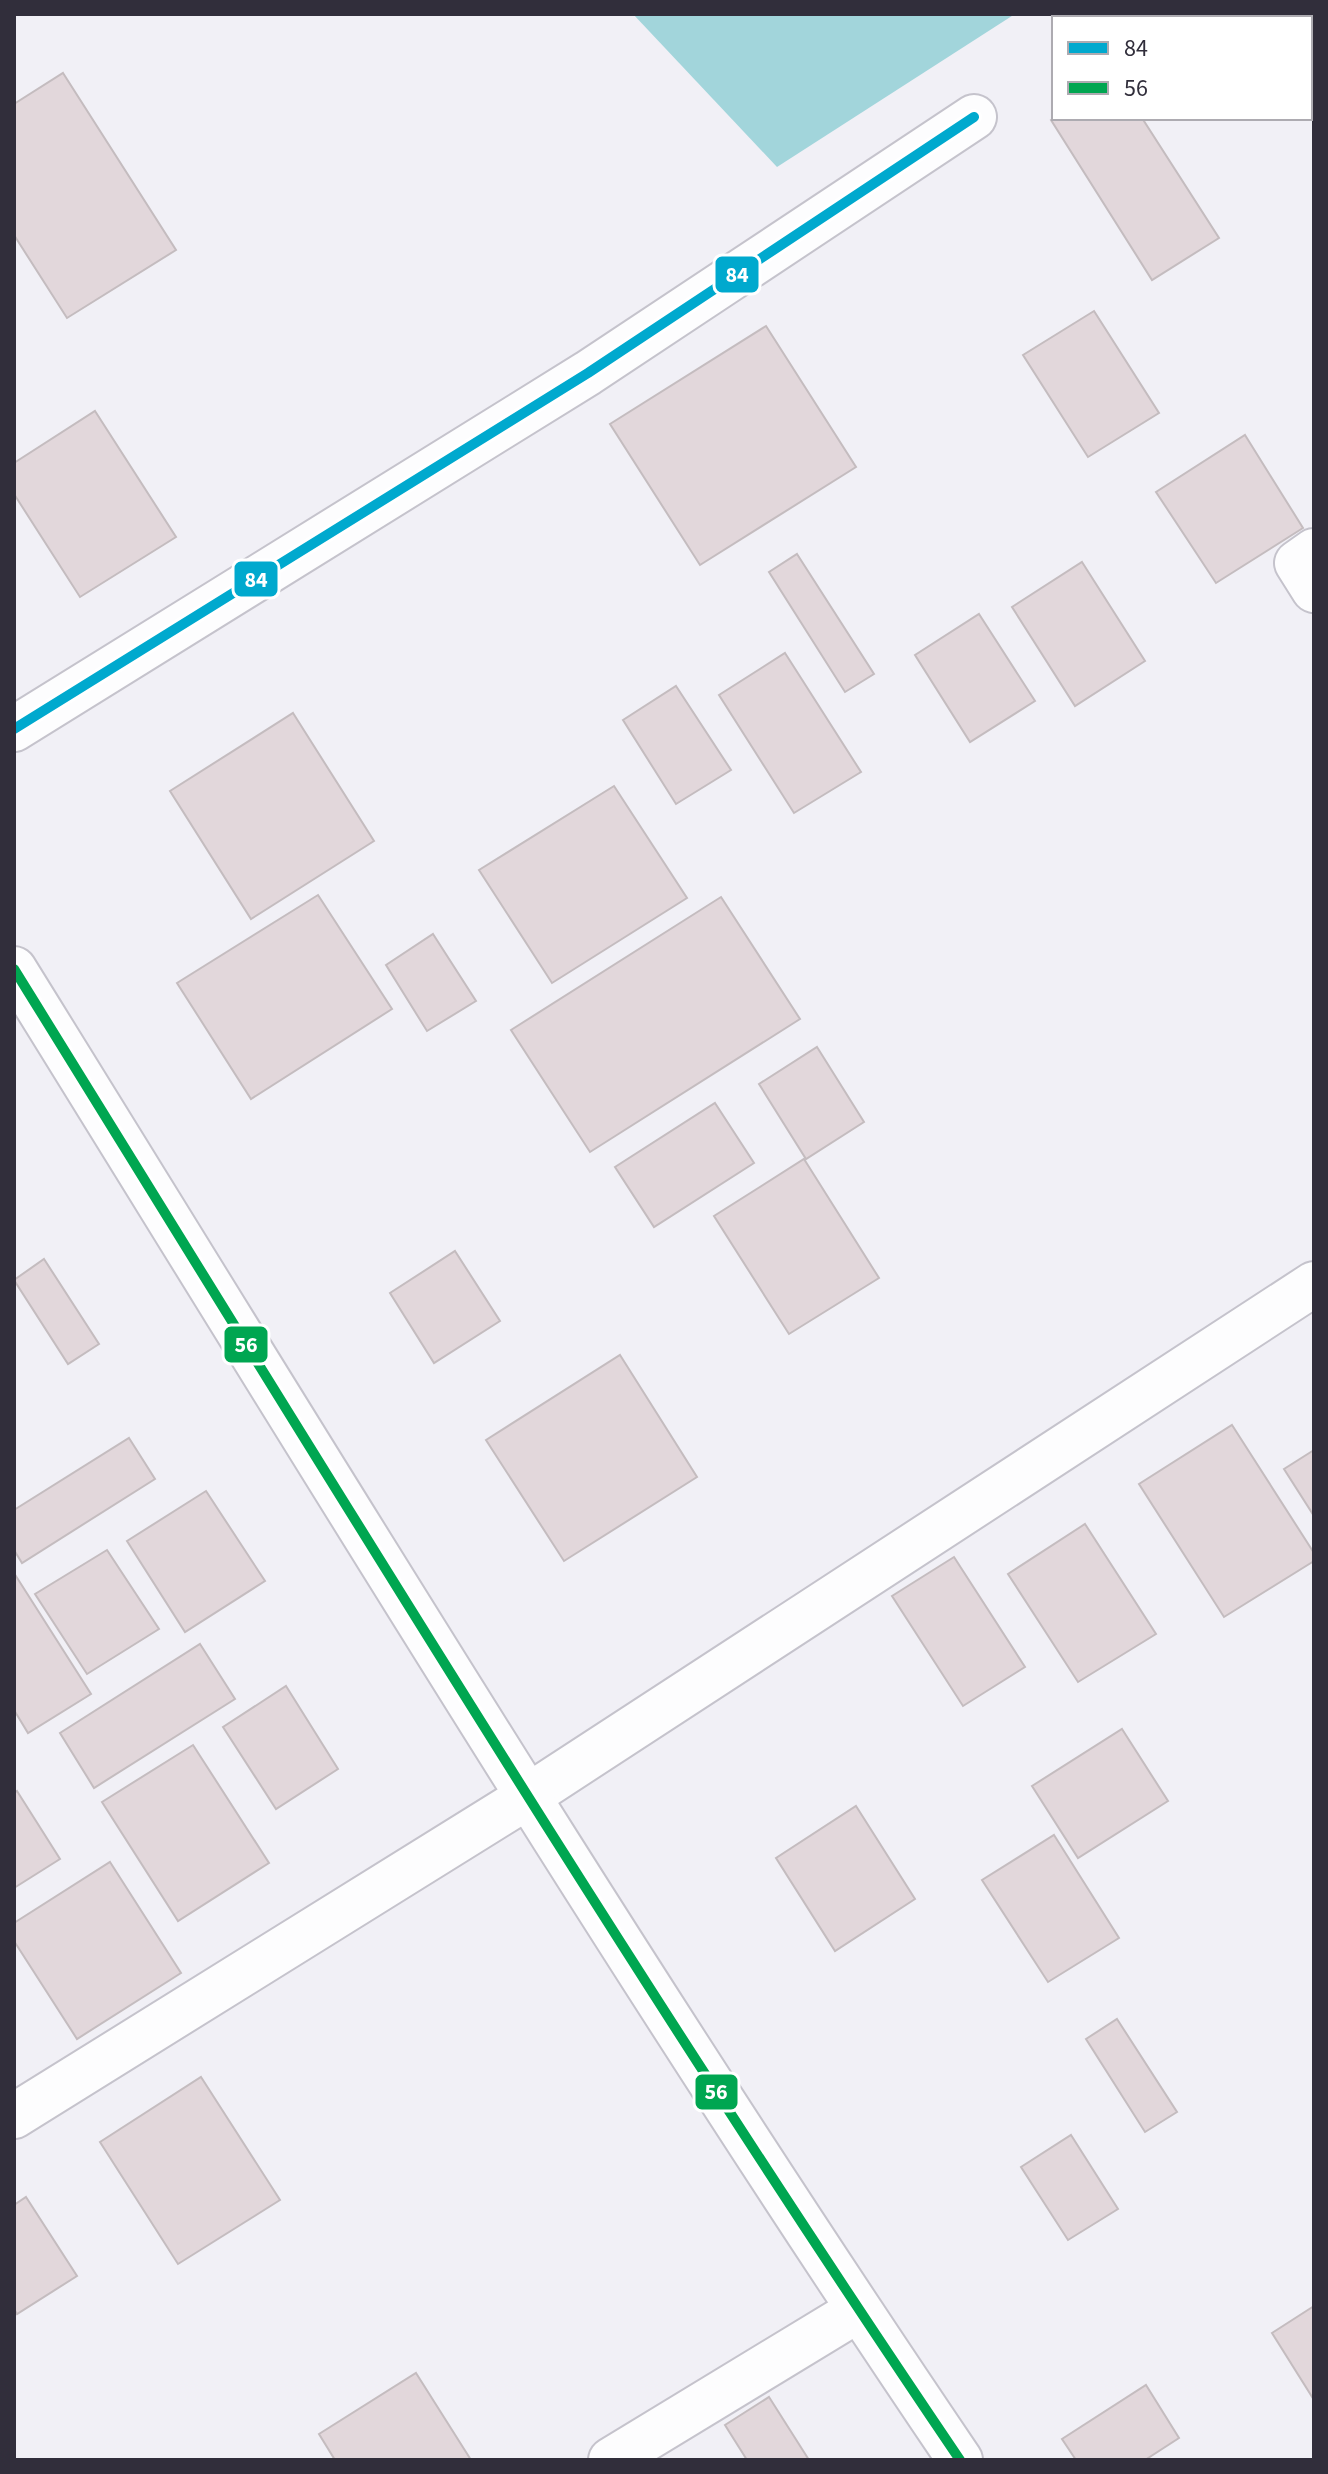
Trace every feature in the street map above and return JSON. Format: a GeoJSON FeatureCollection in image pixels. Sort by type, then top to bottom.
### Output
{"type":"FeatureCollection","features":[{"type":"Feature","properties":{"kind":"street"},"geometry":{"type":"LineString","coordinates":[[14,729],[588,373],[974,117]]}},
{"type":"Feature","properties":{"kind":"street"},"geometry":{"type":"LineString","coordinates":[[1314,551],[1297,563],[1314,590]]}},
{"type":"Feature","properties":{"kind":"street"},"geometry":{"type":"LineString","coordinates":[[14,969],[527,1797],[858,2310],[960,2460]]}},
{"type":"Feature","properties":{"kind":"street"},"geometry":{"type":"LineString","coordinates":[[14,2116],[527,1797],[1314,1284]]}},
{"type":"Feature","properties":{"kind":"street"},"geometry":{"type":"LineString","coordinates":[[611,2460],[858,2310]]}},
{"type":"Feature","properties":{"kind":"water"},"geometry":{"type":"Polygon","coordinates":[[[633,14],[1015,14],[777,167],[633,14]]]}},
{"type":"Feature","properties":{"kind":"building"},"geometry":{"type":"Polygon","coordinates":[[[63,73],[176,250],[67,318],[14,235],[14,104],[63,73]]]}},
{"type":"Feature","properties":{"kind":"building"},"geometry":{"type":"Polygon","coordinates":[[[1051,120],[1143,120],[1219,238],[1152,280],[1051,120]]]}},
{"type":"Feature","properties":{"kind":"building"},"geometry":{"type":"Polygon","coordinates":[[[1094,311],[1159,413],[1088,457],[1023,355],[1094,311]]]}},
{"type":"Feature","properties":{"kind":"building"},"geometry":{"type":"Polygon","coordinates":[[[766,326],[856,467],[700,565],[610,424],[766,326]]]}},
{"type":"Feature","properties":{"kind":"building"},"geometry":{"type":"Polygon","coordinates":[[[95,411],[176,537],[80,597],[14,494],[14,463],[95,411]]]}},
{"type":"Feature","properties":{"kind":"building"},"geometry":{"type":"Polygon","coordinates":[[[1245,435],[1303,528],[1216,583],[1156,492],[1245,435]]]}},
{"type":"Feature","properties":{"kind":"building"},"geometry":{"type":"Polygon","coordinates":[[[797,554],[874,674],[845,692],[769,572],[797,554]]]}},
{"type":"Feature","properties":{"kind":"building"},"geometry":{"type":"Polygon","coordinates":[[[1082,562],[1145,661],[1075,706],[1012,607],[1082,562]]]}},
{"type":"Feature","properties":{"kind":"building"},"geometry":{"type":"Polygon","coordinates":[[[979,614],[1035,701],[970,742],[915,655],[979,614]]]}},
{"type":"Feature","properties":{"kind":"building"},"geometry":{"type":"Polygon","coordinates":[[[785,653],[861,772],[794,813],[719,695],[785,653]]]}},
{"type":"Feature","properties":{"kind":"building"},"geometry":{"type":"Polygon","coordinates":[[[676,686],[731,770],[676,804],[623,720],[676,686]]]}},
{"type":"Feature","properties":{"kind":"building"},"geometry":{"type":"Polygon","coordinates":[[[293,713],[374,841],[251,919],[170,791],[293,713]]]}},
{"type":"Feature","properties":{"kind":"building"},"geometry":{"type":"Polygon","coordinates":[[[614,786],[687,898],[552,983],[479,870],[614,786]]]}},
{"type":"Feature","properties":{"kind":"building"},"geometry":{"type":"Polygon","coordinates":[[[318,895],[392,1009],[251,1099],[177,983],[318,895]]]}},
{"type":"Feature","properties":{"kind":"building"},"geometry":{"type":"Polygon","coordinates":[[[721,897],[800,1019],[590,1152],[511,1030],[721,897]]]}},
{"type":"Feature","properties":{"kind":"building"},"geometry":{"type":"Polygon","coordinates":[[[433,934],[476,1001],[427,1031],[386,965],[433,934]]]}},
{"type":"Feature","properties":{"kind":"building"},"geometry":{"type":"Polygon","coordinates":[[[817,1047],[864,1122],[806,1159],[759,1084],[817,1047]]]}},
{"type":"Feature","properties":{"kind":"building"},"geometry":{"type":"Polygon","coordinates":[[[715,1103],[754,1163],[654,1227],[615,1167],[715,1103]]]}},
{"type":"Feature","properties":{"kind":"building"},"geometry":{"type":"Polygon","coordinates":[[[804,1159],[879,1278],[789,1334],[714,1216],[804,1159]]]}},
{"type":"Feature","properties":{"kind":"building"},"geometry":{"type":"Polygon","coordinates":[[[455,1251],[500,1321],[434,1363],[390,1293],[455,1251]]]}},
{"type":"Feature","properties":{"kind":"building"},"geometry":{"type":"Polygon","coordinates":[[[44,1259],[99,1344],[68,1364],[14,1280],[44,1259]]]}},
{"type":"Feature","properties":{"kind":"building"},"geometry":{"type":"Polygon","coordinates":[[[620,1355],[697,1477],[564,1561],[486,1440],[620,1355]]]}},
{"type":"Feature","properties":{"kind":"building"},"geometry":{"type":"Polygon","coordinates":[[[1232,1425],[1314,1553],[1314,1561],[1224,1617],[1139,1484],[1232,1425]]]}},
{"type":"Feature","properties":{"kind":"building"},"geometry":{"type":"Polygon","coordinates":[[[129,1438],[155,1479],[22,1563],[14,1550],[14,1510],[129,1438]]]}},
{"type":"Feature","properties":{"kind":"building"},"geometry":{"type":"Polygon","coordinates":[[[1314,1450],[1314,1516],[1284,1469],[1314,1450]]]}},
{"type":"Feature","properties":{"kind":"building"},"geometry":{"type":"Polygon","coordinates":[[[206,1491],[265,1581],[185,1632],[127,1541],[206,1491]]]}},
{"type":"Feature","properties":{"kind":"building"},"geometry":{"type":"Polygon","coordinates":[[[1085,1524],[1156,1634],[1078,1682],[1008,1574],[1085,1524]]]}},
{"type":"Feature","properties":{"kind":"building"},"geometry":{"type":"Polygon","coordinates":[[[107,1550],[159,1629],[87,1674],[35,1594],[107,1550]]]}},
{"type":"Feature","properties":{"kind":"building"},"geometry":{"type":"Polygon","coordinates":[[[954,1557],[1025,1667],[963,1706],[892,1596],[954,1557]]]}},
{"type":"Feature","properties":{"kind":"building"},"geometry":{"type":"Polygon","coordinates":[[[14,1573],[91,1694],[28,1733],[14,1710],[14,1573]]]}},
{"type":"Feature","properties":{"kind":"building"},"geometry":{"type":"Polygon","coordinates":[[[200,1644],[235,1699],[94,1788],[60,1733],[200,1644]]]}},
{"type":"Feature","properties":{"kind":"building"},"geometry":{"type":"Polygon","coordinates":[[[286,1686],[338,1769],[276,1809],[223,1727],[286,1686]]]}},
{"type":"Feature","properties":{"kind":"building"},"geometry":{"type":"Polygon","coordinates":[[[1122,1729],[1168,1801],[1078,1858],[1032,1786],[1122,1729]]]}},
{"type":"Feature","properties":{"kind":"building"},"geometry":{"type":"Polygon","coordinates":[[[193,1745],[269,1863],[178,1921],[102,1802],[193,1745]]]}},
{"type":"Feature","properties":{"kind":"building"},"geometry":{"type":"Polygon","coordinates":[[[17,1791],[60,1859],[14,1888],[14,1793],[17,1791]]]}},
{"type":"Feature","properties":{"kind":"building"},"geometry":{"type":"Polygon","coordinates":[[[856,1806],[915,1899],[835,1951],[776,1858],[856,1806]]]}},
{"type":"Feature","properties":{"kind":"building"},"geometry":{"type":"Polygon","coordinates":[[[1054,1835],[1119,1938],[1048,1982],[982,1880],[1054,1835]]]}},
{"type":"Feature","properties":{"kind":"building"},"geometry":{"type":"Polygon","coordinates":[[[110,1862],[181,1973],[77,2039],[14,1941],[14,1923],[110,1862]]]}},
{"type":"Feature","properties":{"kind":"building"},"geometry":{"type":"Polygon","coordinates":[[[1117,2019],[1177,2112],[1145,2132],[1086,2039],[1117,2019]]]}},
{"type":"Feature","properties":{"kind":"building"},"geometry":{"type":"Polygon","coordinates":[[[201,2077],[280,2200],[178,2264],[100,2142],[201,2077]]]}},
{"type":"Feature","properties":{"kind":"building"},"geometry":{"type":"Polygon","coordinates":[[[1071,2135],[1118,2209],[1068,2240],[1021,2167],[1071,2135]]]}},
{"type":"Feature","properties":{"kind":"building"},"geometry":{"type":"Polygon","coordinates":[[[26,2197],[77,2276],[17,2314],[14,2309],[14,2205],[26,2197]]]}},
{"type":"Feature","properties":{"kind":"building"},"geometry":{"type":"Polygon","coordinates":[[[1314,2306],[1314,2400],[1272,2333],[1314,2306]]]}},
{"type":"Feature","properties":{"kind":"building"},"geometry":{"type":"Polygon","coordinates":[[[416,2373],[471,2460],[335,2460],[319,2434],[416,2373]]]}},
{"type":"Feature","properties":{"kind":"building"},"geometry":{"type":"Polygon","coordinates":[[[1146,2385],[1179,2438],[1145,2460],[1076,2460],[1062,2439],[1146,2385]]]}},
{"type":"Feature","properties":{"kind":"building"},"geometry":{"type":"Polygon","coordinates":[[[769,2397],[809,2460],[747,2460],[725,2425],[769,2397]]]}},
{"type":"Feature","properties":{"kind":"transit line","name":"84"},"geometry":{"type":"LineString","coordinates":[[14,729],[588,373],[974,117]]}},
{"type":"Feature","properties":{"kind":"transit line","name":"56"},"geometry":{"type":"LineString","coordinates":[[14,969],[597,1906],[837,2277],[960,2460]]}}]}
